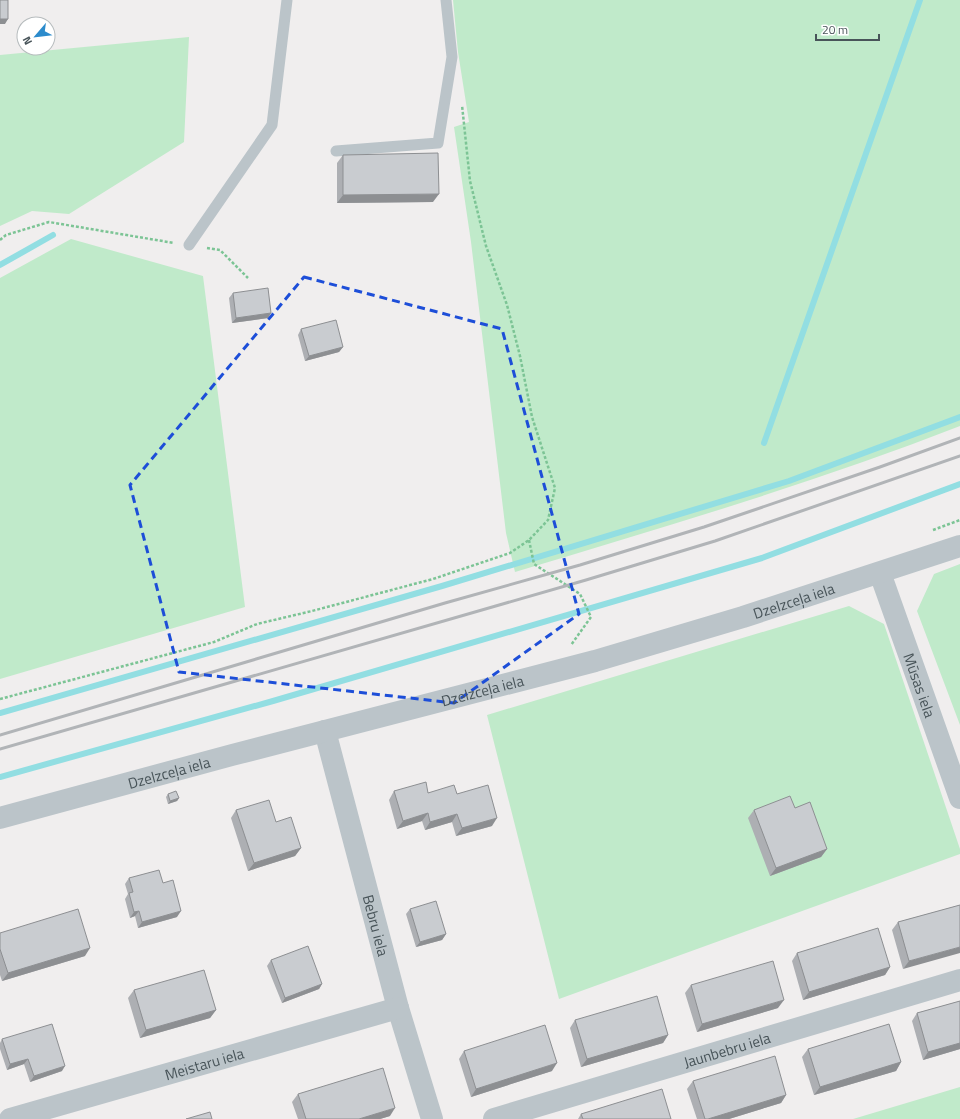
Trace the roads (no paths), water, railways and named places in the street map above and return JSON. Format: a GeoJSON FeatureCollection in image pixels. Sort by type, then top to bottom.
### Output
{"type":"FeatureCollection","features":[{"type":"Feature","properties":{"kind":"street","name":"Dzelzceļa iela"},"geometry":{"type":"LineString","coordinates":[[0,818],[560,670],[743,618],[960,546]]}},
{"type":"Feature","properties":{"kind":"street","name":"Mūsas iela"},"geometry":{"type":"LineString","coordinates":[[880,573],[960,798]]}},
{"type":"Feature","properties":{"kind":"street","name":"Bebru iela"},"geometry":{"type":"LineString","coordinates":[[326,731],[398,1008],[432,1119]]}},
{"type":"Feature","properties":{"kind":"street","name":"Jaunbebru iela"},"geometry":{"type":"LineString","coordinates":[[494,1119],[960,980]]}},
{"type":"Feature","properties":{"kind":"street","name":"Meistaru iela"},"geometry":{"type":"LineString","coordinates":[[10,1119],[398,1008]]}},
{"type":"Feature","properties":{"kind":"lane"},"geometry":{"type":"LineString","coordinates":[[189,245],[272,125],[287,0]]}},
{"type":"Feature","properties":{"kind":"lane"},"geometry":{"type":"LineString","coordinates":[[336,151],[438,143],[452,58],[446,0]]}},
{"type":"Feature","properties":{"kind":"waterway"},"geometry":{"type":"LineString","coordinates":[[764,443],[920,0]]}},
{"type":"Feature","properties":{"kind":"waterway"},"geometry":{"type":"LineString","coordinates":[[0,265],[53,235]]}},
{"type":"Feature","properties":{"kind":"waterway"},"geometry":{"type":"LineString","coordinates":[[0,713],[442,586],[789,481],[960,417]]}},
{"type":"Feature","properties":{"kind":"waterway"},"geometry":{"type":"LineString","coordinates":[[0,777],[273,701],[762,558],[960,484]]}},
{"type":"Feature","properties":{"kind":"railway"},"geometry":{"type":"LineString","coordinates":[[0,735],[445,603],[580,565],[704,527],[960,438]]}},
{"type":"Feature","properties":{"kind":"railway"},"geometry":{"type":"LineString","coordinates":[[0,749],[586,580],[715,541],[960,456]]}}]}
